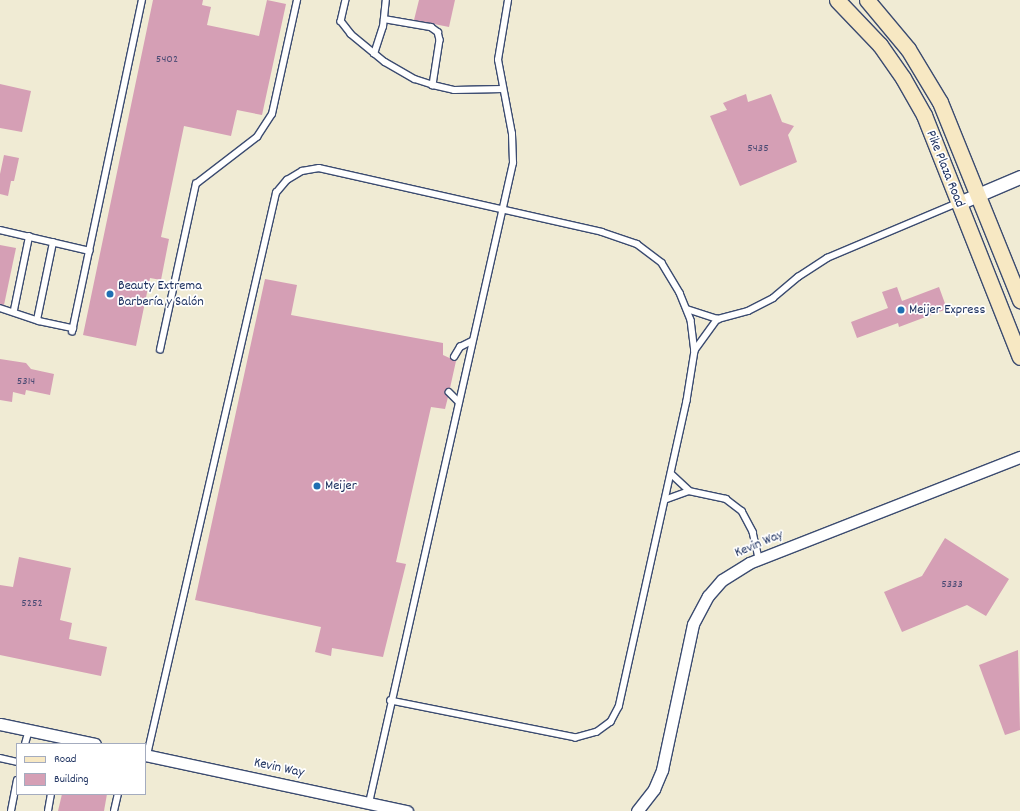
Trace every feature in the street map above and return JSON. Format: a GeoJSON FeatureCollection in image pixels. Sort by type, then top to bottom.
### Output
{"type":"FeatureCollection","features":[{"type":"Feature","properties":{"kind":"main road","name":"Pike Plaza Road"},"geometry":{"type":"LineString","coordinates":[[837,0],[872,35],[903,78],[924,115],[1020,358]]}},
{"type":"Feature","properties":{"kind":"main road","name":"Pike Plaza Road"},"geometry":{"type":"LineString","coordinates":[[866,0],[896,32],[929,83],[978,194],[1020,300]]}},
{"type":"Feature","properties":{"kind":"street"},"geometry":{"type":"LineString","coordinates":[[959,202],[1020,177]]}},
{"type":"Feature","properties":{"kind":"street","name":"Kevin Way"},"geometry":{"type":"LineString","coordinates":[[637,811],[654,789],[662,770],[691,634],[700,610],[722,580],[744,565],[1020,457]]}},
{"type":"Feature","properties":{"kind":"street"},"geometry":{"type":"LineString","coordinates":[[0,724],[90,743]]}},
{"type":"Feature","properties":{"kind":"street","name":"Kevin Way"},"geometry":{"type":"LineString","coordinates":[[146,755],[407,811]]}},
{"type":"Feature","properties":{"kind":"lane"},"geometry":{"type":"LineString","coordinates":[[0,308],[14,310],[37,320],[72,330],[90,251],[142,0]]}},
{"type":"Feature","properties":{"kind":"lane"},"geometry":{"type":"LineString","coordinates":[[160,350],[196,184],[257,137],[272,114],[297,0]]}},
{"type":"Feature","properties":{"kind":"lane"},"geometry":{"type":"LineString","coordinates":[[346,0],[342,21],[374,54],[415,79],[433,86],[454,90],[503,89]]}},
{"type":"Feature","properties":{"kind":"lane"},"geometry":{"type":"LineString","coordinates":[[374,54],[384,19],[386,0]]}},
{"type":"Feature","properties":{"kind":"lane"},"geometry":{"type":"LineString","coordinates":[[369,803],[514,154],[498,51],[508,0]]}},
{"type":"Feature","properties":{"kind":"lane"},"geometry":{"type":"LineString","coordinates":[[384,19],[431,27],[438,32],[440,40],[433,86]]}},
{"type":"Feature","properties":{"kind":"lane"},"geometry":{"type":"LineString","coordinates":[[146,755],[276,193],[287,180],[302,171],[319,168],[602,232],[637,244],[662,263],[687,309],[691,320],[695,351],[672,475],[619,706],[611,722],[597,732],[576,738],[392,701]]}},
{"type":"Feature","properties":{"kind":"lane"},"geometry":{"type":"LineString","coordinates":[[687,309],[718,319],[748,311],[773,298],[798,277],[827,258],[959,202]]}},
{"type":"Feature","properties":{"kind":"lane"},"geometry":{"type":"LineString","coordinates":[[0,230],[90,251]]}},
{"type":"Feature","properties":{"kind":"lane"},"geometry":{"type":"LineString","coordinates":[[14,310],[29,237]]}},
{"type":"Feature","properties":{"kind":"lane"},"geometry":{"type":"LineString","coordinates":[[37,320],[53,243]]}},
{"type":"Feature","properties":{"kind":"lane"},"geometry":{"type":"LineString","coordinates":[[695,351],[718,319]]}},
{"type":"Feature","properties":{"kind":"lane"},"geometry":{"type":"LineString","coordinates":[[454,357],[460,347],[472,341]]}},
{"type":"Feature","properties":{"kind":"lane"},"geometry":{"type":"LineString","coordinates":[[449,392],[459,402]]}},
{"type":"Feature","properties":{"kind":"lane"},"geometry":{"type":"LineString","coordinates":[[672,475],[689,491]]}},
{"type":"Feature","properties":{"kind":"lane"},"geometry":{"type":"LineString","coordinates":[[667,498],[689,491],[726,499],[742,511],[752,532],[759,559]]}},
{"type":"Feature","properties":{"kind":"lane"},"geometry":{"type":"LineString","coordinates":[[25,743],[28,730]]}},
{"type":"Feature","properties":{"kind":"lane"},"geometry":{"type":"LineString","coordinates":[[0,758],[16,762]]}},
{"type":"Feature","properties":{"kind":"lane"},"geometry":{"type":"LineString","coordinates":[[11,811],[16,786]]}},
{"type":"Feature","properties":{"kind":"lane"},"geometry":{"type":"LineString","coordinates":[[48,811],[51,795]]}},
{"type":"Feature","properties":{"kind":"lane"},"geometry":{"type":"LineString","coordinates":[[114,811],[118,795]]}},
{"type":"Feature","properties":{"kind":"building"},"geometry":{"type":"Polygon","coordinates":[[[153,0],[203,0],[202,5],[211,7],[207,25],[259,36],[267,0],[286,4],[262,115],[237,110],[231,136],[184,126],[161,237],[169,239],[161,280],[150,278],[136,346],[83,335],[153,0]]]}},
{"type":"Feature","properties":{"kind":"building"},"geometry":{"type":"Polygon","coordinates":[[[419,0],[455,0],[449,27],[414,20],[419,0]]]}},
{"type":"Feature","properties":{"kind":"building"},"geometry":{"type":"Polygon","coordinates":[[[0,84],[31,91],[22,132],[0,128],[0,84]]]}},
{"type":"Feature","properties":{"kind":"building"},"geometry":{"type":"Polygon","coordinates":[[[746,94],[748,102],[771,94],[782,122],[794,126],[788,135],[797,162],[740,186],[710,116],[727,110],[723,103],[746,94]]]}},
{"type":"Feature","properties":{"kind":"building"},"geometry":{"type":"Polygon","coordinates":[[[4,155],[19,158],[14,181],[11,181],[8,196],[0,194],[0,174],[4,155]]]}},
{"type":"Feature","properties":{"kind":"building"},"geometry":{"type":"Polygon","coordinates":[[[0,245],[16,248],[4,305],[0,304],[0,245]]]}},
{"type":"Feature","properties":{"kind":"building","name":"Meijer"},"geometry":{"type":"Polygon","coordinates":[[[265,279],[297,285],[291,315],[443,343],[443,355],[456,361],[450,388],[445,391],[448,397],[445,409],[431,407],[396,562],[406,564],[383,657],[332,648],[331,656],[315,652],[321,627],[195,600],[265,279]]]}},
{"type":"Feature","properties":{"kind":"building"},"geometry":{"type":"Polygon","coordinates":[[[897,287],[902,301],[939,287],[947,309],[899,327],[898,323],[857,338],[851,322],[888,308],[882,292],[897,287]]]}},
{"type":"Feature","properties":{"kind":"building"},"geometry":{"type":"Polygon","coordinates":[[[0,359],[26,363],[31,369],[54,374],[50,395],[26,390],[25,395],[13,392],[12,402],[0,400],[0,359]]]}},
{"type":"Feature","properties":{"kind":"building"},"geometry":{"type":"Polygon","coordinates":[[[945,538],[1009,579],[986,616],[967,605],[902,632],[884,592],[922,576],[945,538]]]}},
{"type":"Feature","properties":{"kind":"building"},"geometry":{"type":"Polygon","coordinates":[[[19,557],[71,568],[60,620],[72,623],[69,639],[107,647],[101,676],[0,655],[0,585],[13,587],[19,557]]]}},
{"type":"Feature","properties":{"kind":"building"},"geometry":{"type":"Polygon","coordinates":[[[1018,650],[1020,730],[1005,735],[979,665],[1018,650]]]}},
{"type":"Feature","properties":{"kind":"building"},"geometry":{"type":"Polygon","coordinates":[[[62,795],[107,795],[104,811],[58,811],[62,795]]]}},
{"type":"Feature","properties":{"kind":"place","name":"Beauty Extrema Barbería y Salón"},"geometry":{"type":"Point","coordinates":[110,294]}},
{"type":"Feature","properties":{"kind":"place","name":"Meijer Express"},"geometry":{"type":"Point","coordinates":[901,310]}},
{"type":"Feature","properties":{"kind":"place","name":"Meijer"},"geometry":{"type":"Point","coordinates":[317,486]}}]}
